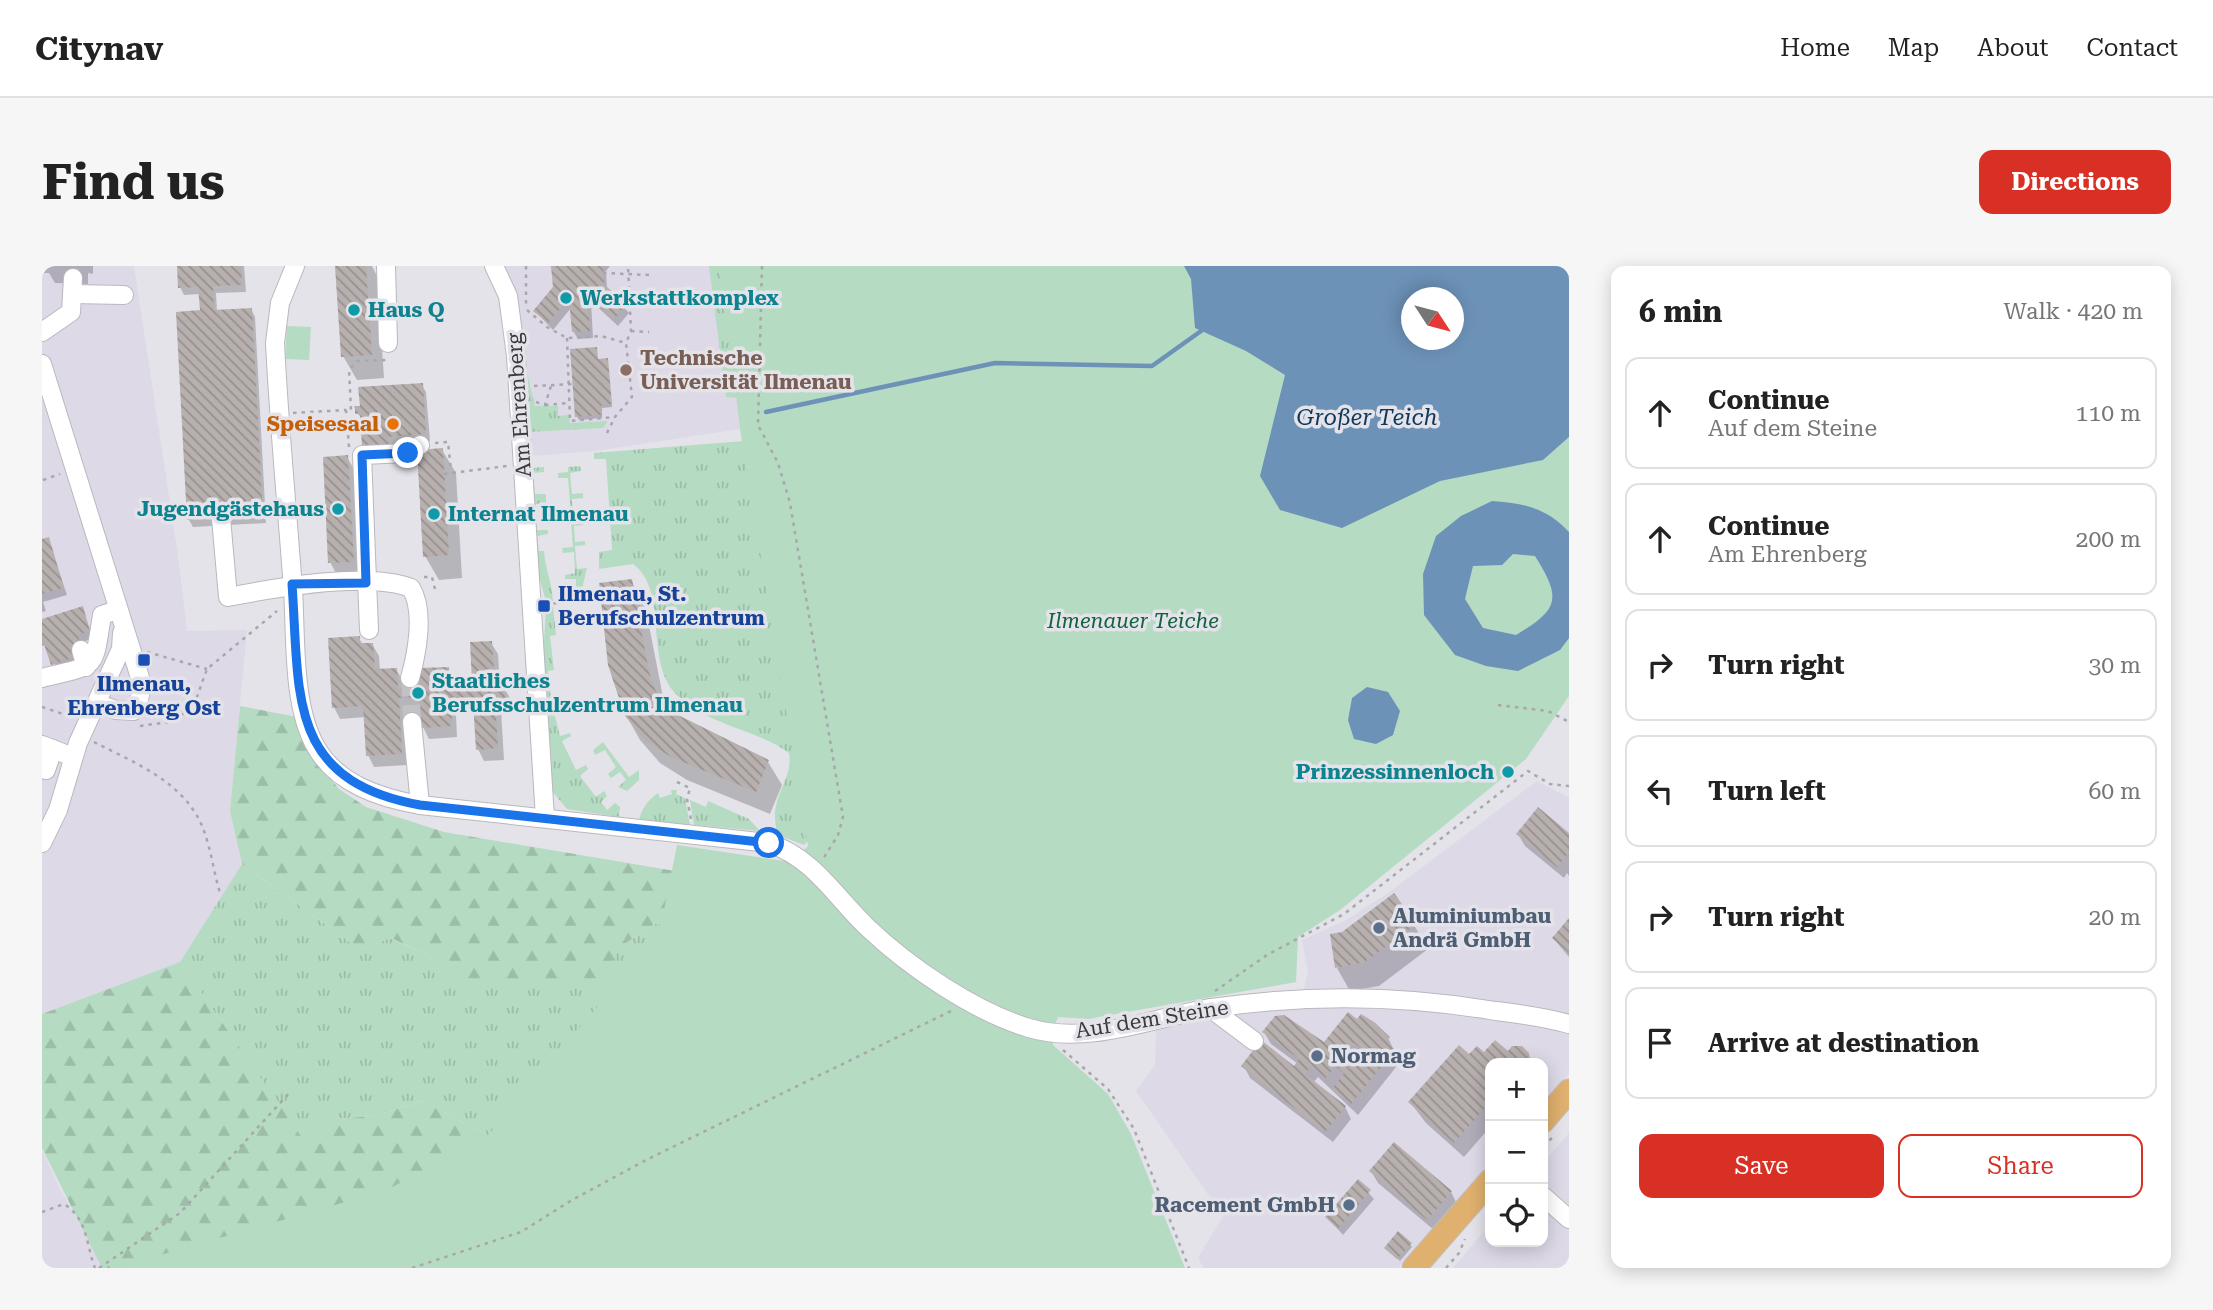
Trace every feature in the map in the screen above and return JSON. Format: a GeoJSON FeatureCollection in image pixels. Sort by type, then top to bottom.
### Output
{"type":"FeatureCollection","features":[{"type":"Feature","properties":{"kind":"main road"},"geometry":{"type":"LineString","coordinates":[[1548,1115],[1569,1091]]}},
{"type":"Feature","properties":{"kind":"main road"},"geometry":{"type":"LineString","coordinates":[[1414,1268],[1487,1184]]}},
{"type":"Feature","properties":{"kind":"street"},"geometry":{"type":"LineString","coordinates":[[295,266],[280,303],[275,343],[302,697],[307,726],[316,748],[333,768],[353,783],[380,796],[420,805],[545,818]]}},
{"type":"Feature","properties":{"kind":"street"},"geometry":{"type":"LineString","coordinates":[[386,266],[388,343]]}},
{"type":"Feature","properties":{"kind":"street","name":"Am Ehrenberg"},"geometry":{"type":"LineString","coordinates":[[494,266],[508,296],[512,315],[524,464],[545,818]]}},
{"type":"Feature","properties":{"kind":"street"},"geometry":{"type":"LineString","coordinates":[[42,332],[71,312],[72,286],[124,295]]}},
{"type":"Feature","properties":{"kind":"street"},"geometry":{"type":"LineString","coordinates":[[42,363],[122,629],[142,684],[141,697],[132,711],[116,710],[98,704]]}},
{"type":"Feature","properties":{"kind":"street"},"geometry":{"type":"LineString","coordinates":[[369,630],[362,455],[408,453],[428,444]]}},
{"type":"Feature","properties":{"kind":"street"},"geometry":{"type":"LineString","coordinates":[[221,518],[228,597],[366,583],[405,585],[411,588],[416,596],[418,652],[410,678]]}},
{"type":"Feature","properties":{"kind":"street"},"geometry":{"type":"LineString","coordinates":[[42,678],[83,658],[95,659],[102,615],[117,610]]}},
{"type":"Feature","properties":{"kind":"street"},"geometry":{"type":"LineString","coordinates":[[42,843],[58,810],[73,757],[121,649],[122,629]]}},
{"type":"Feature","properties":{"kind":"street"},"geometry":{"type":"LineString","coordinates":[[412,722],[420,805]]}},
{"type":"Feature","properties":{"kind":"street"},"geometry":{"type":"LineString","coordinates":[[48,747],[73,757]]}},
{"type":"Feature","properties":{"kind":"street"},"geometry":{"type":"LineString","coordinates":[[42,769],[46,770],[51,762],[48,747]]}},
{"type":"Feature","properties":{"kind":"street","name":"Auf dem Steine"},"geometry":{"type":"LineString","coordinates":[[545,818],[769,843],[783,848],[825,878],[887,945],[965,998],[1029,1028],[1056,1034],[1107,1031],[1210,1002],[1300,998],[1387,997],[1475,1007],[1569,1024]]}},
{"type":"Feature","properties":{"kind":"street"},"geometry":{"type":"LineString","coordinates":[[1210,1002],[1254,1041]]}},
{"type":"Feature","properties":{"kind":"street"},"geometry":{"type":"LineString","coordinates":[[1548,1200],[1569,1219]]}},
{"type":"Feature","properties":{"kind":"path"},"geometry":{"type":"LineString","coordinates":[[526,266],[526,310],[547,327],[568,338],[601,336],[626,343]]}},
{"type":"Feature","properties":{"kind":"path"},"geometry":{"type":"LineString","coordinates":[[607,433],[615,417],[632,397],[626,343],[631,331],[628,266]]}},
{"type":"Feature","properties":{"kind":"path"},"geometry":{"type":"LineString","coordinates":[[762,266],[758,425],[778,463],[790,503],[843,817],[838,835],[822,862]]}},
{"type":"Feature","properties":{"kind":"path"},"geometry":{"type":"LineString","coordinates":[[603,273],[649,275]]}},
{"type":"Feature","properties":{"kind":"path"},"geometry":{"type":"LineString","coordinates":[[631,331],[649,332]]}},
{"type":"Feature","properties":{"kind":"path"},"geometry":{"type":"LineString","coordinates":[[568,338],[570,421],[615,417]]}},
{"type":"Feature","properties":{"kind":"path"},"geometry":{"type":"LineString","coordinates":[[279,413],[353,410],[349,370],[358,361]]}},
{"type":"Feature","properties":{"kind":"path"},"geometry":{"type":"LineString","coordinates":[[570,403],[544,405],[536,402],[533,386],[571,384]]}},
{"type":"Feature","properties":{"kind":"path"},"geometry":{"type":"LineString","coordinates":[[544,405],[551,386]]}},
{"type":"Feature","properties":{"kind":"path"},"geometry":{"type":"LineString","coordinates":[[346,410],[349,451],[362,455]]}},
{"type":"Feature","properties":{"kind":"path"},"geometry":{"type":"LineString","coordinates":[[428,444],[448,442],[451,471]]}},
{"type":"Feature","properties":{"kind":"path"},"geometry":{"type":"LineString","coordinates":[[444,474],[451,471],[524,464]]}},
{"type":"Feature","properties":{"kind":"path"},"geometry":{"type":"LineString","coordinates":[[116,710],[125,723],[135,726],[169,722],[194,708],[207,669],[293,591]]}},
{"type":"Feature","properties":{"kind":"path"},"geometry":{"type":"LineString","coordinates":[[547,604],[586,601]]}},
{"type":"Feature","properties":{"kind":"path"},"geometry":{"type":"LineString","coordinates":[[133,656],[149,651],[207,669]]}},
{"type":"Feature","properties":{"kind":"path"},"geometry":{"type":"LineString","coordinates":[[1498,705],[1548,712],[1569,722]]}},
{"type":"Feature","properties":{"kind":"path"},"geometry":{"type":"LineString","coordinates":[[42,707],[85,729],[160,777],[187,800],[204,830],[220,893]]}},
{"type":"Feature","properties":{"kind":"path"},"geometry":{"type":"LineString","coordinates":[[1210,1002],[1267,955],[1344,914],[1528,771],[1550,784],[1569,786]]}},
{"type":"Feature","properties":{"kind":"path"},"geometry":{"type":"LineString","coordinates":[[677,782],[690,788],[687,799],[692,826]]}},
{"type":"Feature","properties":{"kind":"path"},"geometry":{"type":"LineString","coordinates":[[412,1268],[522,1232],[572,1200],[648,1159],[951,1011],[965,998]]}},
{"type":"Feature","properties":{"kind":"path"},"geometry":{"type":"LineString","coordinates":[[1056,1034],[1058,1044],[1065,1052],[1108,1089],[1134,1129],[1189,1268]]}},
{"type":"Feature","properties":{"kind":"path"},"geometry":{"type":"LineString","coordinates":[[42,1212],[64,1204],[69,1207],[85,1227],[97,1268],[180,1213],[291,1091]]}},
{"type":"Feature","properties":{"kind":"path"},"geometry":{"type":"LineString","coordinates":[[1446,1268],[1456,1257]]}},
{"type":"Feature","properties":{"kind":"shaded area"},"geometry":{"type":"Polygon","coordinates":[[[42,266],[134,266],[187,631],[247,630],[230,811],[242,864],[180,962],[42,1014],[42,266]]]}},
{"type":"Feature","properties":{"kind":"shaded area","name":"Technische Universität Ilmenau"},"geometry":{"type":"Polygon","coordinates":[[[502,266],[720,266],[740,429],[595,451],[530,456],[502,266]]]}},
{"type":"Feature","properties":{"kind":"shaded area"},"geometry":{"type":"Polygon","coordinates":[[[1537,781],[1569,798],[1569,1074],[1548,1098],[1548,1058],[1485,1058],[1485,1170],[1398,1268],[1204,1268],[1198,1258],[1223,1216],[1136,1091],[1155,1065],[1156,1029],[1210,1018],[1300,1007],[1308,972],[1302,940],[1346,920],[1388,893],[1537,781]]]}},
{"type":"Feature","properties":{"kind":"shaded area"},"geometry":{"type":"Polygon","coordinates":[[[1569,1133],[1569,1268],[1453,1268],[1485,1230],[1485,1247],[1548,1247],[1548,1157],[1569,1133]]]}},
{"type":"Feature","properties":{"kind":"shaded area"},"geometry":{"type":"Polygon","coordinates":[[[42,1150],[58,1185],[103,1268],[42,1268],[42,1150]]]}},
{"type":"Feature","properties":{"kind":"green space"},"geometry":{"type":"Polygon","coordinates":[[[709,266],[1018,266],[811,838],[804,845],[778,835],[775,822],[775,810],[788,773],[789,753],[700,712],[675,693],[660,663],[654,608],[644,576],[633,564],[599,569],[599,552],[612,550],[606,459],[594,459],[594,453],[756,440],[750,399],[726,397],[709,266]]]}},
{"type":"Feature","properties":{"kind":"green space","name":"Ilmenauer Teiche"},"geometry":{"type":"Polygon","coordinates":[[[720,266],[1569,266],[1569,696],[1526,759],[1340,910],[1298,937],[1296,982],[1088,1019],[1058,1017],[1053,1030],[1053,1045],[1108,1094],[1131,1134],[1185,1268],[115,1268],[387,1190],[489,1134],[614,987],[640,965],[662,920],[677,845],[791,862],[808,846],[740,429],[720,266]]]}},
{"type":"Feature","properties":{"kind":"green space"},"geometry":{"type":"Polygon","coordinates":[[[287,326],[311,327],[309,360],[285,359],[287,326]]]}},
{"type":"Feature","properties":{"kind":"green space"},"geometry":{"type":"Polygon","coordinates":[[[525,364],[535,406],[558,406],[558,416],[569,415],[570,423],[608,421],[603,428],[529,432],[525,364]]]}},
{"type":"Feature","properties":{"kind":"green space"},"geometry":{"type":"Polygon","coordinates":[[[580,466],[581,471],[570,473],[572,494],[583,493],[583,498],[572,499],[573,521],[584,520],[584,525],[574,526],[575,542],[585,541],[585,545],[575,546],[577,569],[587,568],[580,597],[566,600],[566,596],[576,595],[576,579],[565,579],[565,575],[575,573],[574,552],[563,553],[562,548],[573,547],[571,521],[561,521],[560,516],[571,515],[568,478],[558,478],[558,473],[568,472],[568,467],[580,466]]]}},
{"type":"Feature","properties":{"kind":"green space"},"geometry":{"type":"Polygon","coordinates":[[[544,467],[544,472],[533,473],[535,494],[546,494],[546,503],[536,504],[537,530],[548,530],[548,534],[537,536],[539,551],[544,551],[553,601],[546,601],[533,556],[530,468],[544,467]]]}},
{"type":"Feature","properties":{"kind":"green space"},"geometry":{"type":"Polygon","coordinates":[[[546,607],[553,607],[556,635],[550,636],[554,670],[548,671],[551,698],[562,697],[562,702],[552,704],[560,736],[570,733],[571,736],[562,741],[576,770],[586,765],[588,769],[580,776],[596,797],[604,791],[607,796],[601,802],[607,810],[615,803],[620,807],[619,817],[567,809],[551,790],[542,676],[546,607]]]}},
{"type":"Feature","properties":{"kind":"green space"},"geometry":{"type":"Polygon","coordinates":[[[240,706],[297,717],[313,758],[339,789],[366,807],[444,832],[675,871],[675,924],[655,924],[618,948],[604,980],[458,979],[427,955],[391,938],[361,950],[242,864],[230,811],[240,706]]]}},
{"type":"Feature","properties":{"kind":"green space"},"geometry":{"type":"Polygon","coordinates":[[[603,742],[629,777],[639,770],[639,780],[627,791],[618,787],[626,780],[620,772],[611,778],[608,774],[616,767],[605,750],[595,755],[593,750],[603,742]]]}},
{"type":"Feature","properties":{"kind":"green space"},"geometry":{"type":"Polygon","coordinates":[[[671,790],[677,790],[676,794],[685,798],[690,825],[639,820],[651,798],[658,793],[660,798],[672,794],[671,790]]]}},
{"type":"Feature","properties":{"kind":"green space"},"geometry":{"type":"Polygon","coordinates":[[[690,800],[706,807],[708,801],[749,819],[760,831],[694,825],[690,800]]]}},
{"type":"Feature","properties":{"kind":"green space"},"geometry":{"type":"Polygon","coordinates":[[[242,864],[361,950],[390,938],[427,955],[458,979],[618,948],[655,924],[675,924],[519,1152],[423,1101],[373,1116],[336,1119],[303,1140],[180,962],[242,864]]]}},
{"type":"Feature","properties":{"kind":"green space"},"geometry":{"type":"Polygon","coordinates":[[[180,962],[303,1139],[336,1119],[373,1116],[423,1101],[519,1152],[672,1268],[102,1268],[42,1148],[42,1014],[180,962]]]}},
{"type":"Feature","properties":{"kind":"water","name":"Großer Teich"},"geometry":{"type":"Polygon","coordinates":[[[1184,266],[1569,266],[1569,437],[1543,460],[1440,481],[1342,528],[1280,510],[1260,476],[1285,375],[1246,351],[1195,328],[1191,279],[1184,266]]]}},
{"type":"Feature","properties":{"kind":"water"},"geometry":{"type":"Polygon","coordinates":[[[1492,501],[1514,503],[1543,512],[1569,532],[1569,638],[1560,650],[1518,671],[1486,666],[1455,655],[1424,615],[1423,574],[1436,536],[1461,516],[1492,501]],[[1513,554],[1502,565],[1473,566],[1465,599],[1483,628],[1516,635],[1548,610],[1552,593],[1535,556],[1513,554]]]}},
{"type":"Feature","properties":{"kind":"water"},"geometry":{"type":"Polygon","coordinates":[[[1367,687],[1388,692],[1400,711],[1393,735],[1376,744],[1354,739],[1348,720],[1352,698],[1367,687]]]}},
{"type":"Feature","properties":{"kind":"building"},"geometry":{"type":"Polygon","coordinates":[[[177,266],[241,266],[242,285],[213,286],[214,310],[252,308],[263,516],[187,520],[176,312],[200,310],[198,287],[178,288],[177,266]]]}},
{"type":"Feature","properties":{"kind":"building","name":"Haus Q"},"geometry":{"type":"Polygon","coordinates":[[[335,266],[366,266],[372,355],[341,357],[335,266]]]}},
{"type":"Feature","properties":{"kind":"building","name":"Werkstattkomplex"},"geometry":{"type":"Polygon","coordinates":[[[551,266],[603,266],[604,284],[626,305],[614,319],[588,296],[590,331],[572,332],[569,299],[548,323],[533,311],[553,287],[551,266]]]}},
{"type":"Feature","properties":{"kind":"building"},"geometry":{"type":"Polygon","coordinates":[[[597,347],[598,359],[608,358],[612,404],[601,405],[602,415],[575,417],[570,349],[597,347]]]}},
{"type":"Feature","properties":{"kind":"building","name":"Speisesaal"},"geometry":{"type":"Polygon","coordinates":[[[423,383],[426,434],[388,437],[389,445],[362,447],[360,413],[355,414],[354,406],[360,406],[358,387],[423,383]]]}},
{"type":"Feature","properties":{"kind":"building","name":"Internat Ilmenau"},"geometry":{"type":"Polygon","coordinates":[[[443,448],[449,555],[423,557],[417,450],[443,448]]]}},
{"type":"Feature","properties":{"kind":"building","name":"Jugendgästehaus"},"geometry":{"type":"Polygon","coordinates":[[[348,455],[354,562],[328,563],[323,457],[348,455]]]}},
{"type":"Feature","properties":{"kind":"building"},"geometry":{"type":"Polygon","coordinates":[[[49,537],[64,588],[42,594],[42,539],[49,537]]]}},
{"type":"Feature","properties":{"kind":"building"},"geometry":{"type":"Polygon","coordinates":[[[632,579],[649,672],[656,692],[678,715],[769,760],[756,792],[671,757],[645,740],[625,716],[608,665],[599,583],[632,579]]]}},
{"type":"Feature","properties":{"kind":"building"},"geometry":{"type":"Polygon","coordinates":[[[83,606],[90,631],[78,635],[80,643],[72,645],[76,657],[51,665],[42,638],[42,619],[83,606]]]}},
{"type":"Feature","properties":{"kind":"building","name":"Staatliches Berufsschulzentrum Ilmenau"},"geometry":{"type":"Polygon","coordinates":[[[360,636],[360,643],[373,643],[375,669],[397,668],[398,689],[419,688],[418,668],[449,667],[450,684],[472,682],[470,642],[492,641],[495,685],[504,684],[505,699],[495,699],[498,748],[476,750],[473,702],[451,703],[452,726],[421,728],[419,697],[399,698],[402,754],[366,756],[363,706],[332,708],[328,638],[360,636]]]}},
{"type":"Feature","properties":{"kind":"building"},"geometry":{"type":"Polygon","coordinates":[[[1538,807],[1569,833],[1569,852],[1557,867],[1516,834],[1538,807]]]}},
{"type":"Feature","properties":{"kind":"building","name":"Aluminiumbau Andrä GmbH"},"geometry":{"type":"Polygon","coordinates":[[[1394,893],[1416,924],[1365,962],[1335,968],[1330,934],[1342,932],[1394,893]]]}},
{"type":"Feature","properties":{"kind":"building"},"geometry":{"type":"Polygon","coordinates":[[[1569,918],[1569,953],[1552,938],[1569,918]]]}},
{"type":"Feature","properties":{"kind":"building"},"geometry":{"type":"Polygon","coordinates":[[[1348,1012],[1357,1019],[1361,1014],[1374,1022],[1390,1037],[1386,1042],[1395,1050],[1351,1104],[1332,1089],[1344,1073],[1335,1066],[1326,1078],[1311,1066],[1305,1074],[1346,1106],[1325,1132],[1241,1066],[1261,1040],[1294,1066],[1299,1059],[1262,1032],[1275,1016],[1284,1015],[1324,1042],[1348,1012]],[[1354,1043],[1339,1061],[1349,1068],[1363,1050],[1354,1043]]]}},
{"type":"Feature","properties":{"kind":"building"},"geometry":{"type":"Polygon","coordinates":[[[1495,1040],[1508,1051],[1512,1046],[1522,1046],[1529,1053],[1530,1058],[1485,1058],[1485,1108],[1454,1143],[1408,1102],[1459,1045],[1469,1054],[1477,1046],[1484,1052],[1495,1040]]]}},
{"type":"Feature","properties":{"kind":"building"},"geometry":{"type":"Polygon","coordinates":[[[1394,1142],[1452,1191],[1427,1220],[1369,1171],[1394,1142]]]}},
{"type":"Feature","properties":{"kind":"building"},"geometry":{"type":"Polygon","coordinates":[[[1358,1179],[1371,1190],[1338,1229],[1325,1217],[1358,1179]]]}},
{"type":"Feature","properties":{"kind":"building"},"geometry":{"type":"Polygon","coordinates":[[[1398,1231],[1412,1243],[1397,1259],[1384,1248],[1398,1231]]]}},
{"type":"Feature","properties":{"kind":"waterway"},"geometry":{"type":"LineString","coordinates":[[766,412],[995,363],[1152,366],[1201,331]]}},
{"type":"Feature","properties":{"kind":"tunnel"},"geometry":{"type":"LineString","coordinates":[[410,678],[412,722]]}},
{"type":"Feature","properties":{"kind":"place","name":"Werkstattkomplex"},"geometry":{"type":"Point","coordinates":[566,298]}},
{"type":"Feature","properties":{"kind":"place","name":"Haus Q"},"geometry":{"type":"Point","coordinates":[354,310]}},
{"type":"Feature","properties":{"kind":"place","name":"Technische Universität Ilmenau"},"geometry":{"type":"Point","coordinates":[626,370]}},
{"type":"Feature","properties":{"kind":"place","name":"Speisesaal"},"geometry":{"type":"Point","coordinates":[393,424]}},
{"type":"Feature","properties":{"kind":"place","name":"Jugendgästehaus"},"geometry":{"type":"Point","coordinates":[338,509]}},
{"type":"Feature","properties":{"kind":"place","name":"Internat Ilmenau"},"geometry":{"type":"Point","coordinates":[434,514]}},
{"type":"Feature","properties":{"kind":"place","name":"Ilmenau, St. Berufschulzentrum"},"geometry":{"type":"Point","coordinates":[544,606]}},
{"type":"Feature","properties":{"kind":"place","name":"Ilmenau, Ehrenberg Ost"},"geometry":{"type":"Point","coordinates":[144,660]}},
{"type":"Feature","properties":{"kind":"place","name":"Staatliches Berufsschulzentrum Ilmenau"},"geometry":{"type":"Point","coordinates":[418,693]}},
{"type":"Feature","properties":{"kind":"place","name":"Prinzessinnenloch"},"geometry":{"type":"Point","coordinates":[1508,772]}},
{"type":"Feature","properties":{"kind":"place","name":"Aluminiumbau Andrä GmbH"},"geometry":{"type":"Point","coordinates":[1379,928]}},
{"type":"Feature","properties":{"kind":"place","name":"Normag"},"geometry":{"type":"Point","coordinates":[1317,1056]}},
{"type":"Feature","properties":{"kind":"place","name":"Racement GmbH"},"geometry":{"type":"Point","coordinates":[1349,1205]}},
{"type":"Feature","properties":{"kind":"route"},"geometry":{"type":"LineString","coordinates":[[408,453],[362,455],[366,583],[292,584],[297,655],[307,726],[316,748],[333,768],[353,783],[380,796],[402,802],[769,843]]}}]}
